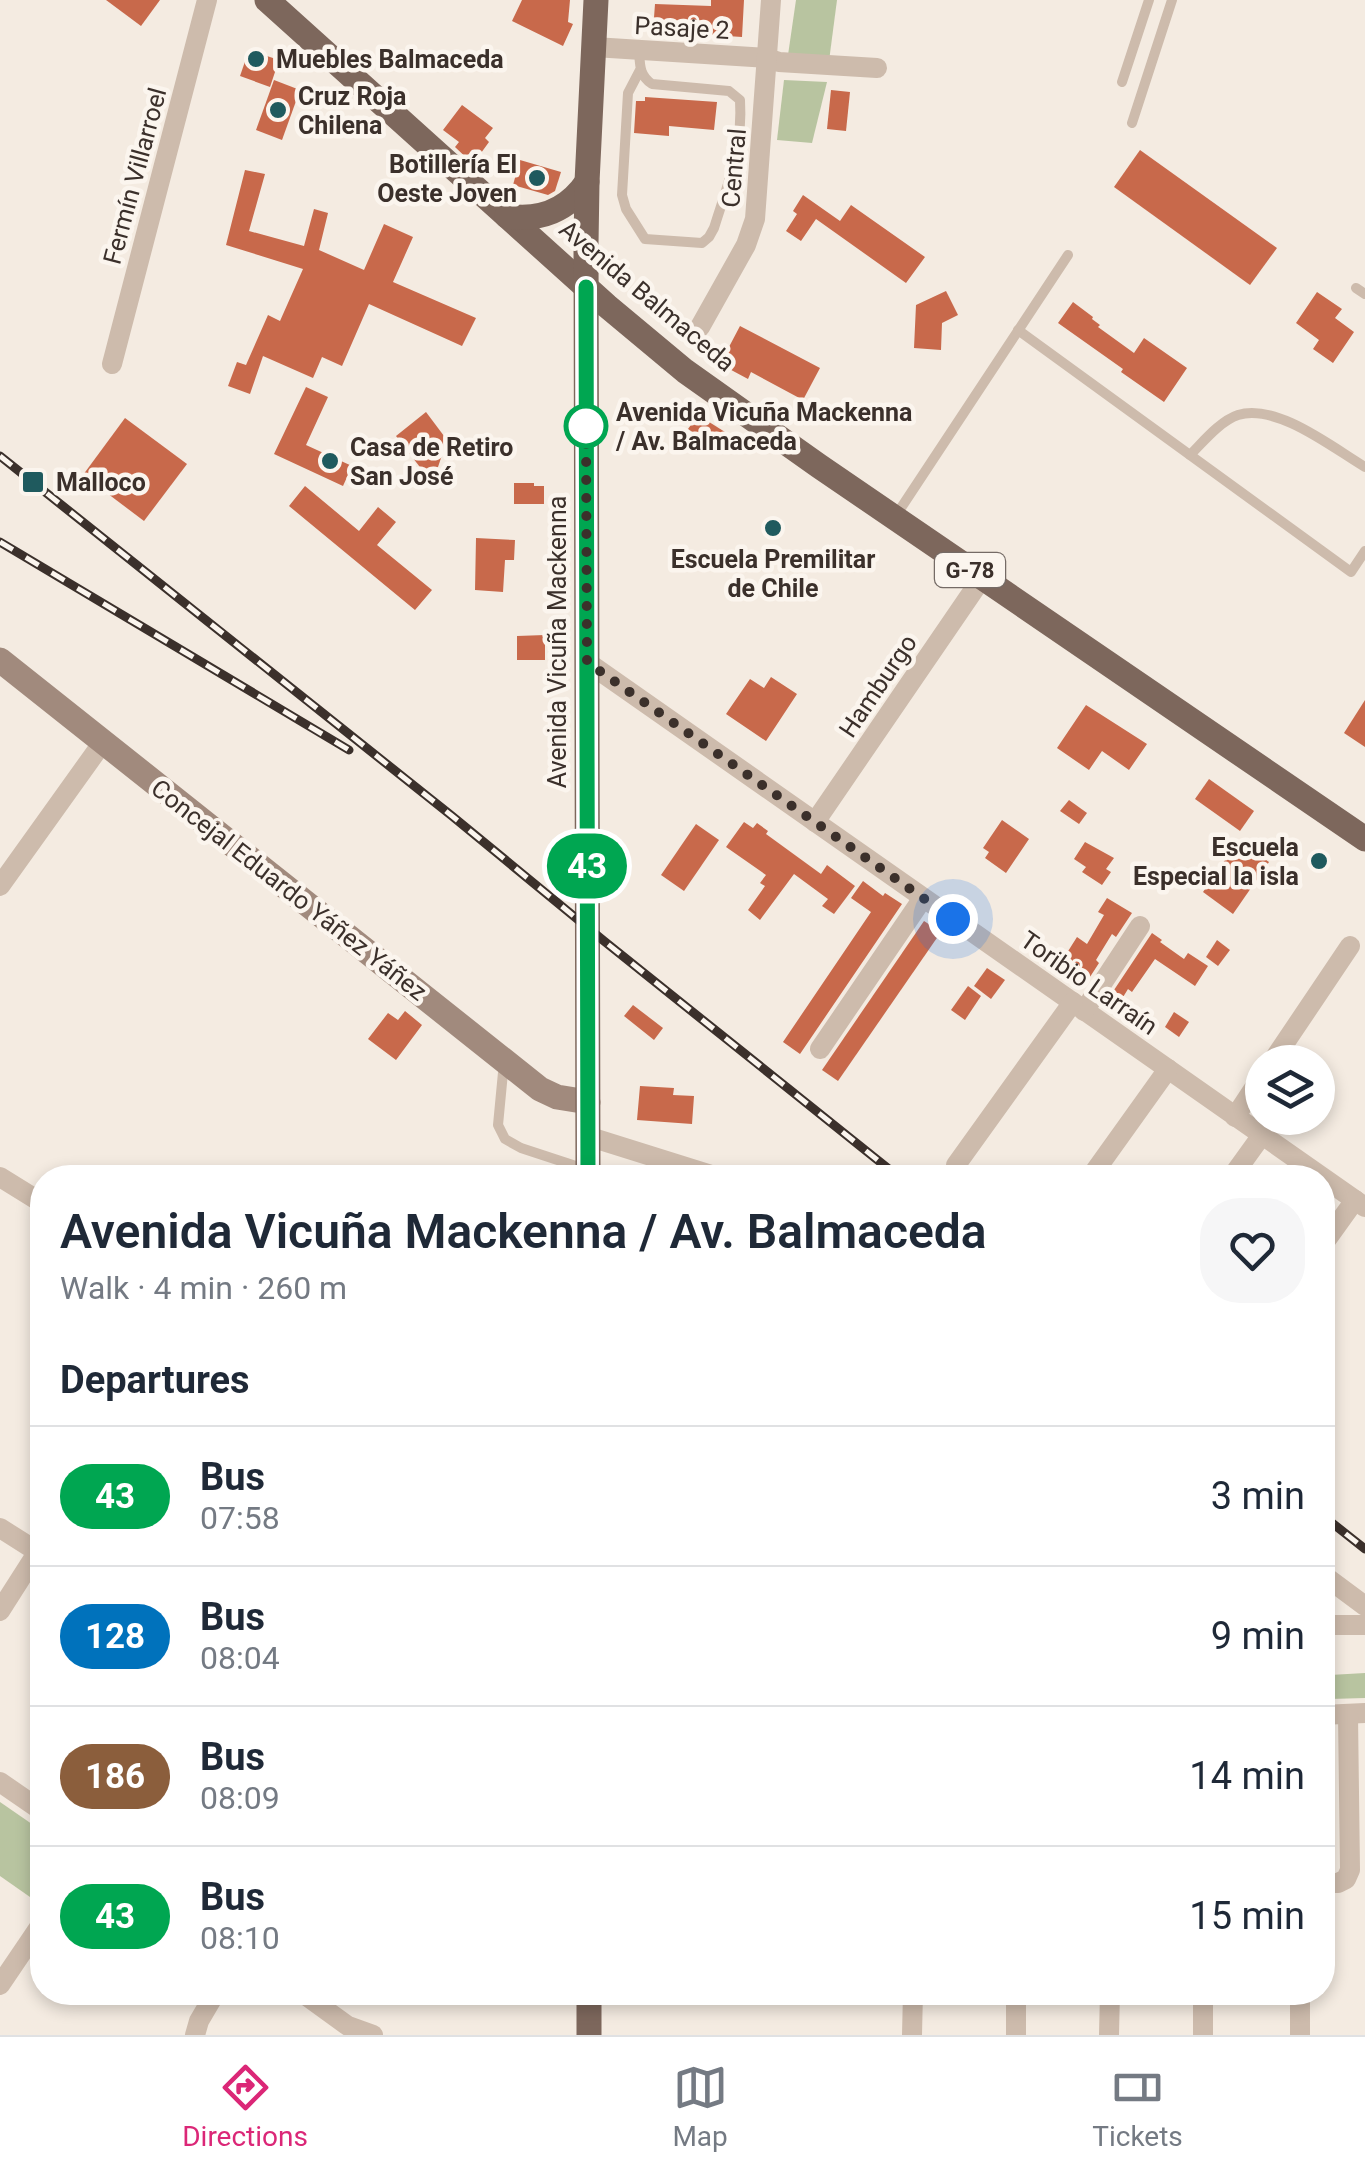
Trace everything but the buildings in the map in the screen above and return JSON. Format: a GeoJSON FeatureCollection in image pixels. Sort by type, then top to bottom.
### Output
{"type":"FeatureCollection","features":[{"type":"Feature","properties":{"kind":"main road","name":"Avenida Balmaceda"},"geometry":{"type":"LineString","coordinates":[[266,0],[685,371],[1365,839]]}},
{"type":"Feature","properties":{"kind":"main road","name":"Avenida Vicuña Mackenna"},"geometry":{"type":"LineString","coordinates":[[588,1165],[586,287],[596,0]]}},
{"type":"Feature","properties":{"kind":"main road"},"geometry":{"type":"LineString","coordinates":[[507,216],[532,218],[556,211],[587,182]]}},
{"type":"Feature","properties":{"kind":"main road"},"geometry":{"type":"LineString","coordinates":[[589,2005],[589,2035]]}},
{"type":"Feature","properties":{"kind":"street","name":"Fermín Villarroel"},"geometry":{"type":"LineString","coordinates":[[112,364],[207,0]]}},
{"type":"Feature","properties":{"kind":"street","name":"Central"},"geometry":{"type":"LineString","coordinates":[[700,327],[752,232],[770,0]]}},
{"type":"Feature","properties":{"kind":"street","name":"Pasaje 2"},"geometry":{"type":"LineString","coordinates":[[594,48],[640,60],[767,58],[878,68]]}},
{"type":"Feature","properties":{"kind":"street","name":"Hamburgo"},"geometry":{"type":"LineString","coordinates":[[815,822],[982,578]]}},
{"type":"Feature","properties":{"kind":"street","name":"Concejal Eduardo Yáñez Yáñez"},"geometry":{"type":"LineString","coordinates":[[0,660],[548,1094],[588,1102]]}},
{"type":"Feature","properties":{"kind":"street","name":"Toribio Larraín"},"geometry":{"type":"LineString","coordinates":[[587,662],[1245,1123]]}},
{"type":"Feature","properties":{"kind":"street"},"geometry":{"type":"LineString","coordinates":[[0,886],[102,742]]}},
{"type":"Feature","properties":{"kind":"street"},"geometry":{"type":"LineString","coordinates":[[820,1049],[923,898]]}},
{"type":"Feature","properties":{"kind":"street"},"geometry":{"type":"LineString","coordinates":[[956,1165],[1140,926]]}},
{"type":"Feature","properties":{"kind":"street"},"geometry":{"type":"LineString","coordinates":[[1283,1045],[1350,946]]}},
{"type":"Feature","properties":{"kind":"street"},"geometry":{"type":"LineString","coordinates":[[1099,1165],[1168,1069]]}},
{"type":"Feature","properties":{"kind":"street"},"geometry":{"type":"LineString","coordinates":[[1236,1116],[1245,1102]]}},
{"type":"Feature","properties":{"kind":"street","name":"Toribio Larraín"},"geometry":{"type":"LineString","coordinates":[[1262,1135],[1305,1165]]}},
{"type":"Feature","properties":{"kind":"street"},"geometry":{"type":"LineString","coordinates":[[1240,1165],[1262,1135]]}},
{"type":"Feature","properties":{"kind":"street"},"geometry":{"type":"LineString","coordinates":[[588,1136],[680,1165]]}},
{"type":"Feature","properties":{"kind":"street"},"geometry":{"type":"LineString","coordinates":[[0,1176],[30,1195]]}},
{"type":"Feature","properties":{"kind":"street","name":"Toribio Larraín"},"geometry":{"type":"LineString","coordinates":[[1335,1186],[1360,1204]]}},
{"type":"Feature","properties":{"kind":"street"},"geometry":{"type":"LineString","coordinates":[[1335,1232],[1360,1204]]}},
{"type":"Feature","properties":{"kind":"street"},"geometry":{"type":"LineString","coordinates":[[0,1528],[30,1544]]}},
{"type":"Feature","properties":{"kind":"street"},"geometry":{"type":"LineString","coordinates":[[0,1611],[30,1564]]}},
{"type":"Feature","properties":{"kind":"street"},"geometry":{"type":"LineString","coordinates":[[1335,1584],[1365,1606]]}},
{"type":"Feature","properties":{"kind":"street"},"geometry":{"type":"LineString","coordinates":[[1335,1625],[1365,1624]]}},
{"type":"Feature","properties":{"kind":"street"},"geometry":{"type":"LineString","coordinates":[[1335,1882],[1346,1879],[1350,1870],[1357,1714]]}},
{"type":"Feature","properties":{"kind":"street"},"geometry":{"type":"LineString","coordinates":[[0,1782],[30,1803]]}},
{"type":"Feature","properties":{"kind":"street"},"geometry":{"type":"LineString","coordinates":[[0,1985],[30,1941]]}},
{"type":"Feature","properties":{"kind":"street"},"geometry":{"type":"LineString","coordinates":[[195,2035],[208,2005]]}},
{"type":"Feature","properties":{"kind":"street"},"geometry":{"type":"LineString","coordinates":[[316,2005],[346,2031],[373,2035]]}},
{"type":"Feature","properties":{"kind":"street"},"geometry":{"type":"LineString","coordinates":[[912,2035],[913,2005]]}},
{"type":"Feature","properties":{"kind":"street"},"geometry":{"type":"LineString","coordinates":[[1016,2005],[1016,2035]]}},
{"type":"Feature","properties":{"kind":"street"},"geometry":{"type":"LineString","coordinates":[[1109,2035],[1110,2005]]}},
{"type":"Feature","properties":{"kind":"street"},"geometry":{"type":"LineString","coordinates":[[1203,2005],[1203,2035]]}},
{"type":"Feature","properties":{"kind":"street"},"geometry":{"type":"LineString","coordinates":[[1300,2005],[1300,2035]]}},
{"type":"Feature","properties":{"kind":"lane"},"geometry":{"type":"LineString","coordinates":[[1122,82],[1149,0]]}},
{"type":"Feature","properties":{"kind":"lane"},"geometry":{"type":"LineString","coordinates":[[1132,123],[1172,0]]}},
{"type":"Feature","properties":{"kind":"lane"},"geometry":{"type":"LineString","coordinates":[[640,60],[644,79],[654,85],[729,90],[740,100],[738,154],[714,228],[702,243],[645,239],[625,206],[622,194],[628,93],[640,60]]}},
{"type":"Feature","properties":{"kind":"lane"},"geometry":{"type":"LineString","coordinates":[[894,518],[1068,255]]}},
{"type":"Feature","properties":{"kind":"lane"},"geometry":{"type":"LineString","coordinates":[[1018,330],[1351,572],[1365,551]]}},
{"type":"Feature","properties":{"kind":"lane"},"geometry":{"type":"LineString","coordinates":[[1190,455],[1236,415],[1252,414],[1284,418],[1365,467]]}},
{"type":"Feature","properties":{"kind":"lane"},"geometry":{"type":"LineString","coordinates":[[504,1060],[498,1125],[505,1139],[565,1165]]}},
{"type":"Feature","properties":{"kind":"green space"},"geometry":{"type":"Polygon","coordinates":[[[796,0],[837,0],[829,61],[788,55],[796,0]]]}},
{"type":"Feature","properties":{"kind":"green space"},"geometry":{"type":"Polygon","coordinates":[[[784,80],[827,82],[812,143],[777,140],[784,80]]]}},
{"type":"Feature","properties":{"kind":"green space"},"geometry":{"type":"Polygon","coordinates":[[[1365,1673],[1365,1698],[1335,1699],[1335,1675],[1365,1673]]]}},
{"type":"Feature","properties":{"kind":"green space"},"geometry":{"type":"Polygon","coordinates":[[[0,1802],[30,1823],[30,1897],[0,1876],[0,1802]]]}},
{"type":"Feature","properties":{"kind":"railway"},"geometry":{"type":"LineString","coordinates":[[0,456],[884,1165]]}},
{"type":"Feature","properties":{"kind":"railway"},"geometry":{"type":"LineString","coordinates":[[0,542],[349,750]]}},
{"type":"Feature","properties":{"kind":"railway"},"geometry":{"type":"LineString","coordinates":[[1335,1525],[1365,1549]]}},
{"type":"Feature","properties":{"kind":"bus line","name":"43"},"geometry":{"type":"LineString","coordinates":[[586,287],[588,1165]]}},
{"type":"Feature","properties":{"kind":"place","name":"Muebles Balmaceda"},"geometry":{"type":"Point","coordinates":[256,59]}},
{"type":"Feature","properties":{"kind":"place","name":"Cruz Roja Chilena"},"geometry":{"type":"Point","coordinates":[278,110]}},
{"type":"Feature","properties":{"kind":"place","name":"Botillería El Oeste Joven"},"geometry":{"type":"Point","coordinates":[537,178]}},
{"type":"Feature","properties":{"kind":"place","name":"Avenida Vicuña Mackenna / Av. Balmaceda"},"geometry":{"type":"Point","coordinates":[586,426]}},
{"type":"Feature","properties":{"kind":"place","name":"Casa de Retiro San José"},"geometry":{"type":"Point","coordinates":[330,461]}},
{"type":"Feature","properties":{"kind":"place","name":"Malloco"},"geometry":{"type":"Point","coordinates":[33,482]}},
{"type":"Feature","properties":{"kind":"place","name":"Escuela Premilitar de Chile"},"geometry":{"type":"Point","coordinates":[773,528]}},
{"type":"Feature","properties":{"kind":"place","name":"Escuela Especial la isla"},"geometry":{"type":"Point","coordinates":[1319,861]}},
{"type":"Feature","properties":{"kind":"route"},"geometry":{"type":"LineString","coordinates":[[586,426],[587,662],[953,919]]}}]}
